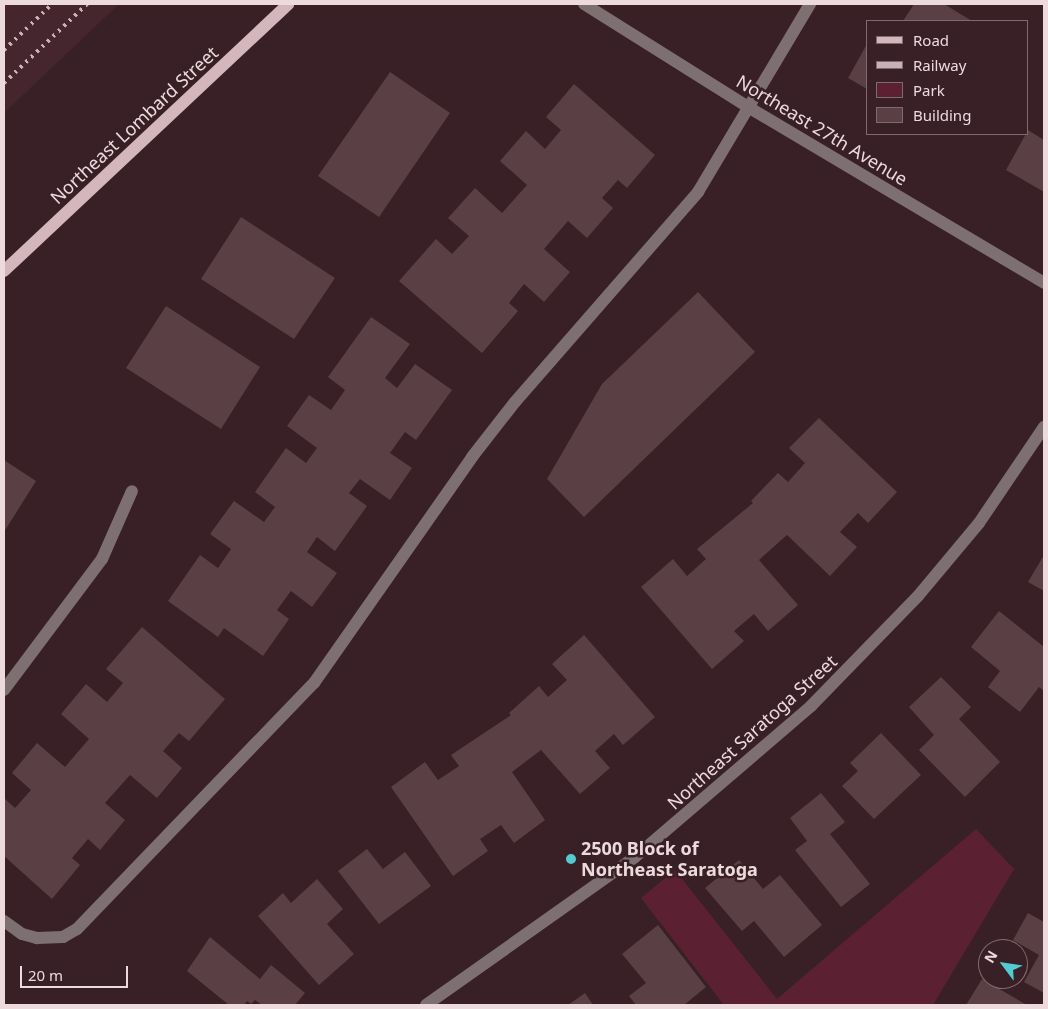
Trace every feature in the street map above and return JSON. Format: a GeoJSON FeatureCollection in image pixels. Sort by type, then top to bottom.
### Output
{"type":"FeatureCollection","features":[{"type":"Feature","properties":{"kind":"main road","name":"Northeast Lombard Street"},"geometry":{"type":"LineString","coordinates":[[4,271],[288,4]]}},
{"type":"Feature","properties":{"kind":"street","name":"Northeast 27th Avenue"},"geometry":{"type":"LineString","coordinates":[[584,4],[748,107],[1044,283]]}},
{"type":"Feature","properties":{"kind":"street"},"geometry":{"type":"LineString","coordinates":[[4,921],[36,938],[63,937],[77,929],[284,717],[314,683],[488,436],[698,192],[810,4]]}},
{"type":"Feature","properties":{"kind":"street","name":"Northeast Saratoga Street"},"geometry":{"type":"LineString","coordinates":[[426,1005],[634,857],[811,706],[918,596],[979,523],[1044,427]]}},
{"type":"Feature","properties":{"kind":"street"},"geometry":{"type":"LineString","coordinates":[[4,690],[102,559],[132,491]]}},
{"type":"Feature","properties":{"kind":"shaded area"},"geometry":{"type":"Polygon","coordinates":[[[4,4],[119,4],[4,113],[4,4]]]}},
{"type":"Feature","properties":{"kind":"green space"},"geometry":{"type":"Polygon","coordinates":[[[976,829],[1014,869],[933,1005],[724,1005],[641,898],[675,870],[777,999],[976,829]]]}},
{"type":"Feature","properties":{"kind":"building"},"geometry":{"type":"Polygon","coordinates":[[[914,4],[944,4],[970,20],[904,20],[914,4]]]}},
{"type":"Feature","properties":{"kind":"building"},"geometry":{"type":"Polygon","coordinates":[[[866,46],[866,88],[848,78],[866,46]]]}},
{"type":"Feature","properties":{"kind":"building"},"geometry":{"type":"Polygon","coordinates":[[[390,72],[450,113],[379,217],[318,176],[390,72]]]}},
{"type":"Feature","properties":{"kind":"building"},"geometry":{"type":"Polygon","coordinates":[[[574,84],[655,155],[627,188],[618,180],[602,198],[613,208],[587,238],[568,221],[544,249],[570,272],[544,302],[524,284],[509,303],[518,311],[482,353],[399,281],[436,239],[452,254],[469,236],[448,218],[475,188],[502,213],[527,185],[500,161],[526,131],[545,149],[561,130],[546,117],[574,84]]]}},
{"type":"Feature","properties":{"kind":"building"},"geometry":{"type":"Polygon","coordinates":[[[1028,130],[1044,140],[1044,192],[1006,170],[1025,135],[1028,135],[1028,130]]]}},
{"type":"Feature","properties":{"kind":"building"},"geometry":{"type":"Polygon","coordinates":[[[241,217],[335,278],[294,339],[201,279],[241,217]]]}},
{"type":"Feature","properties":{"kind":"building"},"geometry":{"type":"Polygon","coordinates":[[[698,292],[755,352],[584,517],[547,479],[602,384],[698,292]]]}},
{"type":"Feature","properties":{"kind":"building"},"geometry":{"type":"Polygon","coordinates":[[[166,306],[260,367],[221,429],[126,368],[166,306]]]}},
{"type":"Feature","properties":{"kind":"building"},"geometry":{"type":"Polygon","coordinates":[[[371,317],[410,344],[385,378],[397,388],[415,364],[452,390],[416,440],[405,432],[390,453],[412,468],[390,500],[360,479],[349,493],[367,506],[335,551],[317,537],[307,552],[337,573],[312,607],[291,591],[277,610],[289,619],[263,656],[224,628],[218,637],[168,601],[200,555],[218,568],[231,549],[210,534],[234,501],[264,522],[275,507],[255,492],[286,448],[306,463],[317,448],[287,426],[309,395],[331,410],[345,390],[328,377],[371,317]]]}},
{"type":"Feature","properties":{"kind":"building"},"geometry":{"type":"Polygon","coordinates":[[[819,418],[897,492],[868,523],[858,513],[840,532],[857,547],[830,576],[787,535],[759,560],[798,605],[768,631],[754,614],[734,631],[744,641],[712,669],[641,587],[673,559],[687,576],[706,559],[697,549],[753,503],[751,501],[778,473],[788,482],[805,463],[789,448],[819,418]]]}},
{"type":"Feature","properties":{"kind":"building"},"geometry":{"type":"Polygon","coordinates":[[[4,460],[36,481],[4,532],[4,460]]]}},
{"type":"Feature","properties":{"kind":"building"},"geometry":{"type":"Polygon","coordinates":[[[1044,555],[1044,591],[1028,582],[1044,555]]]}},
{"type":"Feature","properties":{"kind":"building"},"geometry":{"type":"Polygon","coordinates":[[[999,611],[1044,647],[1044,691],[1039,687],[1020,712],[988,687],[1000,671],[971,647],[999,611]]]}},
{"type":"Feature","properties":{"kind":"building"},"geometry":{"type":"Polygon","coordinates":[[[142,627],[225,699],[189,741],[179,733],[163,751],[182,768],[157,798],[130,775],[105,803],[125,820],[100,850],[88,839],[72,858],[80,865],[52,899],[4,856],[4,798],[15,808],[31,790],[12,773],[37,743],[65,767],[89,739],[61,714],[86,684],[107,702],[123,683],[106,669],[142,627]]]}},
{"type":"Feature","properties":{"kind":"building"},"geometry":{"type":"Polygon","coordinates":[[[584,635],[655,717],[623,745],[614,734],[595,751],[610,768],[580,794],[541,750],[512,772],[545,820],[514,843],[501,825],[480,839],[488,851],[453,876],[391,787],[425,762],[438,780],[459,766],[451,755],[511,715],[509,713],[539,686],[548,697],[567,680],[552,664],[584,635]]]}},
{"type":"Feature","properties":{"kind":"building"},"geometry":{"type":"Polygon","coordinates":[[[941,677],[971,707],[959,719],[1000,762],[965,797],[919,750],[934,735],[909,707],[941,677]]]}},
{"type":"Feature","properties":{"kind":"building"},"geometry":{"type":"Polygon","coordinates":[[[881,733],[921,775],[874,819],[842,786],[858,771],[850,763],[881,733]]]}},
{"type":"Feature","properties":{"kind":"building"},"geometry":{"type":"Polygon","coordinates":[[[821,793],[845,822],[830,834],[870,884],[841,907],[795,850],[807,841],[790,818],[821,793]]]}},
{"type":"Feature","properties":{"kind":"building"},"geometry":{"type":"Polygon","coordinates":[[[367,849],[383,869],[405,852],[431,886],[379,924],[338,871],[367,849]]]}},
{"type":"Feature","properties":{"kind":"building"},"geometry":{"type":"Polygon","coordinates":[[[739,860],[763,889],[780,875],[822,925],[784,957],[754,921],[742,931],[705,888],[739,860]]]}},
{"type":"Feature","properties":{"kind":"building"},"geometry":{"type":"Polygon","coordinates":[[[317,879],[343,909],[327,924],[354,954],[319,985],[258,916],[283,893],[291,903],[317,879]]]}},
{"type":"Feature","properties":{"kind":"building"},"geometry":{"type":"Polygon","coordinates":[[[1028,913],[1044,922],[1044,993],[1028,984],[1028,975],[1039,955],[1028,949],[1028,939],[1014,939],[1028,913]]]}},
{"type":"Feature","properties":{"kind":"building"},"geometry":{"type":"Polygon","coordinates":[[[658,925],[706,987],[684,1005],[636,1005],[629,996],[646,983],[622,954],[658,925]]]}},
{"type":"Feature","properties":{"kind":"building"},"geometry":{"type":"Polygon","coordinates":[[[210,937],[260,979],[271,965],[305,993],[295,1005],[262,1005],[255,1000],[251,1004],[247,1001],[244,1005],[229,1005],[187,971],[210,937]]]}},
{"type":"Feature","properties":{"kind":"building"},"geometry":{"type":"Polygon","coordinates":[[[978,986],[978,989],[999,989],[1027,1005],[966,1005],[978,986]]]}},
{"type":"Feature","properties":{"kind":"building"},"geometry":{"type":"Polygon","coordinates":[[[585,993],[593,1005],[568,1005],[585,993]]]}},
{"type":"Feature","properties":{"kind":"railway"},"geometry":{"type":"LineString","coordinates":[[4,50],[52,4]]}},
{"type":"Feature","properties":{"kind":"railway"},"geometry":{"type":"LineString","coordinates":[[4,83],[87,4]]}},
{"type":"Feature","properties":{"kind":"place","name":"2500 Block of Northeast Saratoga"},"geometry":{"type":"Point","coordinates":[571,859]}}]}
